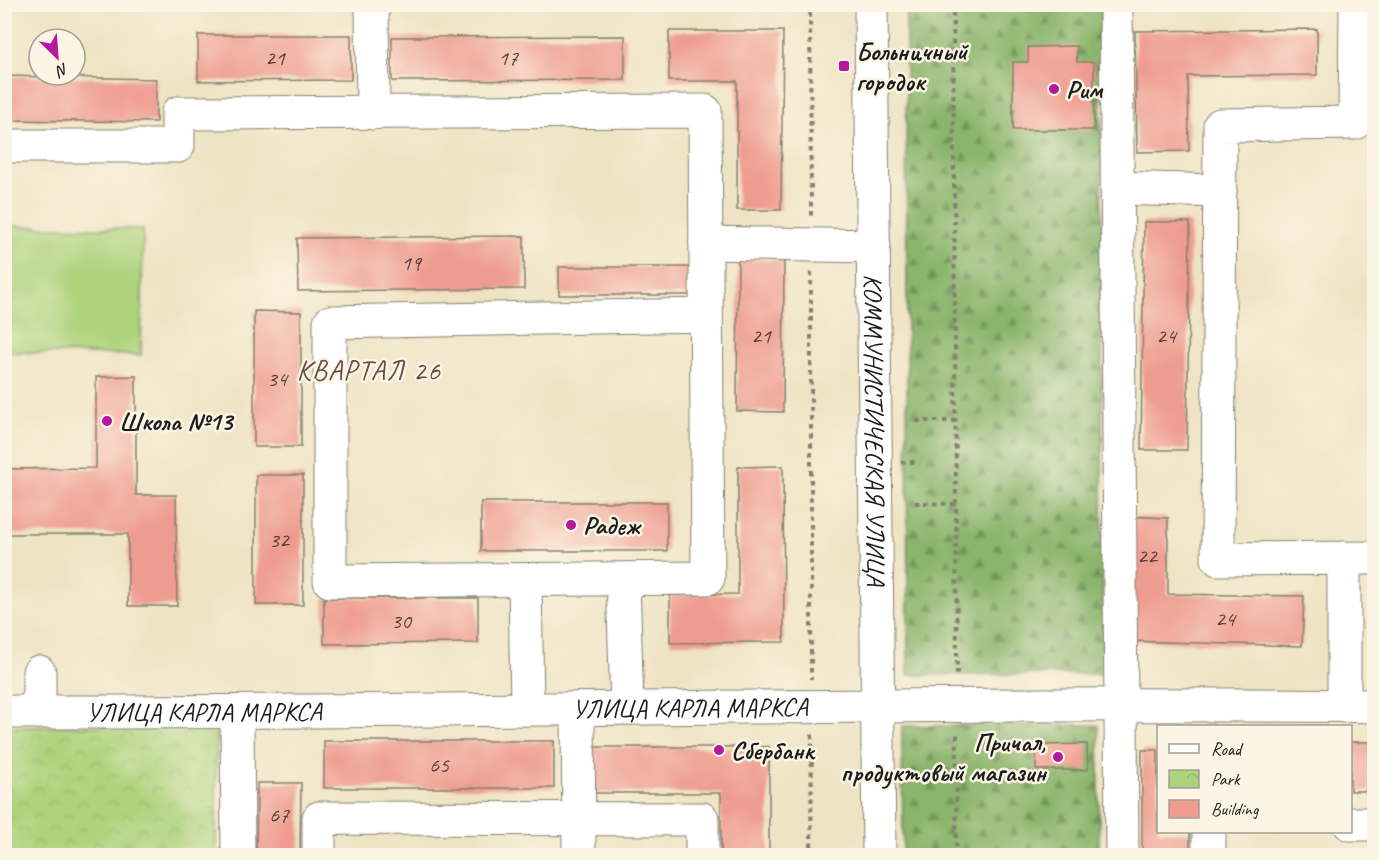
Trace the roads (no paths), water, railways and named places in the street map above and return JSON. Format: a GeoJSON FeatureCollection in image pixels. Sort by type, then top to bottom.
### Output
{"type":"FeatureCollection","features":[{"type":"Feature","properties":{"kind":"street"},"geometry":{"type":"LineString","coordinates":[[372,4],[373,112]]}},
{"type":"Feature","properties":{"kind":"street","name":"КОММУНИСТИЧЕСКАЯ УЛИЦА"},"geometry":{"type":"LineString","coordinates":[[871,4],[879,855]]}},
{"type":"Feature","properties":{"kind":"street"},"geometry":{"type":"LineString","coordinates":[[1116,4],[1122,855]]}},
{"type":"Feature","properties":{"kind":"street"},"geometry":{"type":"LineString","coordinates":[[1356,4],[1355,123],[1220,125],[1218,559],[1359,558],[1359,706]]}},
{"type":"Feature","properties":{"kind":"street"},"geometry":{"type":"LineString","coordinates":[[4,146],[178,146],[178,113],[705,111],[708,578],[330,581],[330,322],[706,315]]}},
{"type":"Feature","properties":{"kind":"street"},"geometry":{"type":"LineString","coordinates":[[1117,188],[1220,191]]}},
{"type":"Feature","properties":{"kind":"street"},"geometry":{"type":"LineString","coordinates":[[706,243],[874,246]]}},
{"type":"Feature","properties":{"kind":"street"},"geometry":{"type":"LineString","coordinates":[[623,579],[627,708]]}},
{"type":"Feature","properties":{"kind":"street"},"geometry":{"type":"LineString","coordinates":[[525,580],[526,709]]}},
{"type":"Feature","properties":{"kind":"street"},"geometry":{"type":"LineString","coordinates":[[39,672],[39,712]]}},
{"type":"Feature","properties":{"kind":"street","name":"УЛИЦА КАРЛА МАРКСА"},"geometry":{"type":"LineString","coordinates":[[4,712],[1121,704],[1359,706]]}},
{"type":"Feature","properties":{"kind":"street"},"geometry":{"type":"LineString","coordinates":[[578,709],[579,855]]}},
{"type":"Feature","properties":{"kind":"street"},"geometry":{"type":"LineString","coordinates":[[237,712],[238,855]]}},
{"type":"Feature","properties":{"kind":"street"},"geometry":{"type":"LineString","coordinates":[[319,855],[319,818],[702,819],[702,855]]}},
{"type":"Feature","properties":{"kind":"street"},"geometry":{"type":"LineString","coordinates":[[1352,824],[1374,824]]}},
{"type":"Feature","properties":{"kind":"street"},"geometry":{"type":"LineString","coordinates":[[1209,833],[1209,855]]}},
{"type":"Feature","properties":{"kind":"place","name":"Больничный городок"},"geometry":{"type":"Point","coordinates":[844,66]}},
{"type":"Feature","properties":{"kind":"place","name":"Рим"},"geometry":{"type":"Point","coordinates":[1054,89]}},
{"type":"Feature","properties":{"kind":"place","name":"Школа №13"},"geometry":{"type":"Point","coordinates":[107,421]}},
{"type":"Feature","properties":{"kind":"place","name":"Радеж"},"geometry":{"type":"Point","coordinates":[571,525]}},
{"type":"Feature","properties":{"kind":"place","name":"Сбербанк"},"geometry":{"type":"Point","coordinates":[719,750]}},
{"type":"Feature","properties":{"kind":"place","name":"Причал, продуктовый магазин"},"geometry":{"type":"Point","coordinates":[1058,757]}},
{"type":"Feature","properties":{"kind":"district","name":"КВАРТАЛ 26"},"geometry":{"type":"Point","coordinates":[369,370]}}]}
